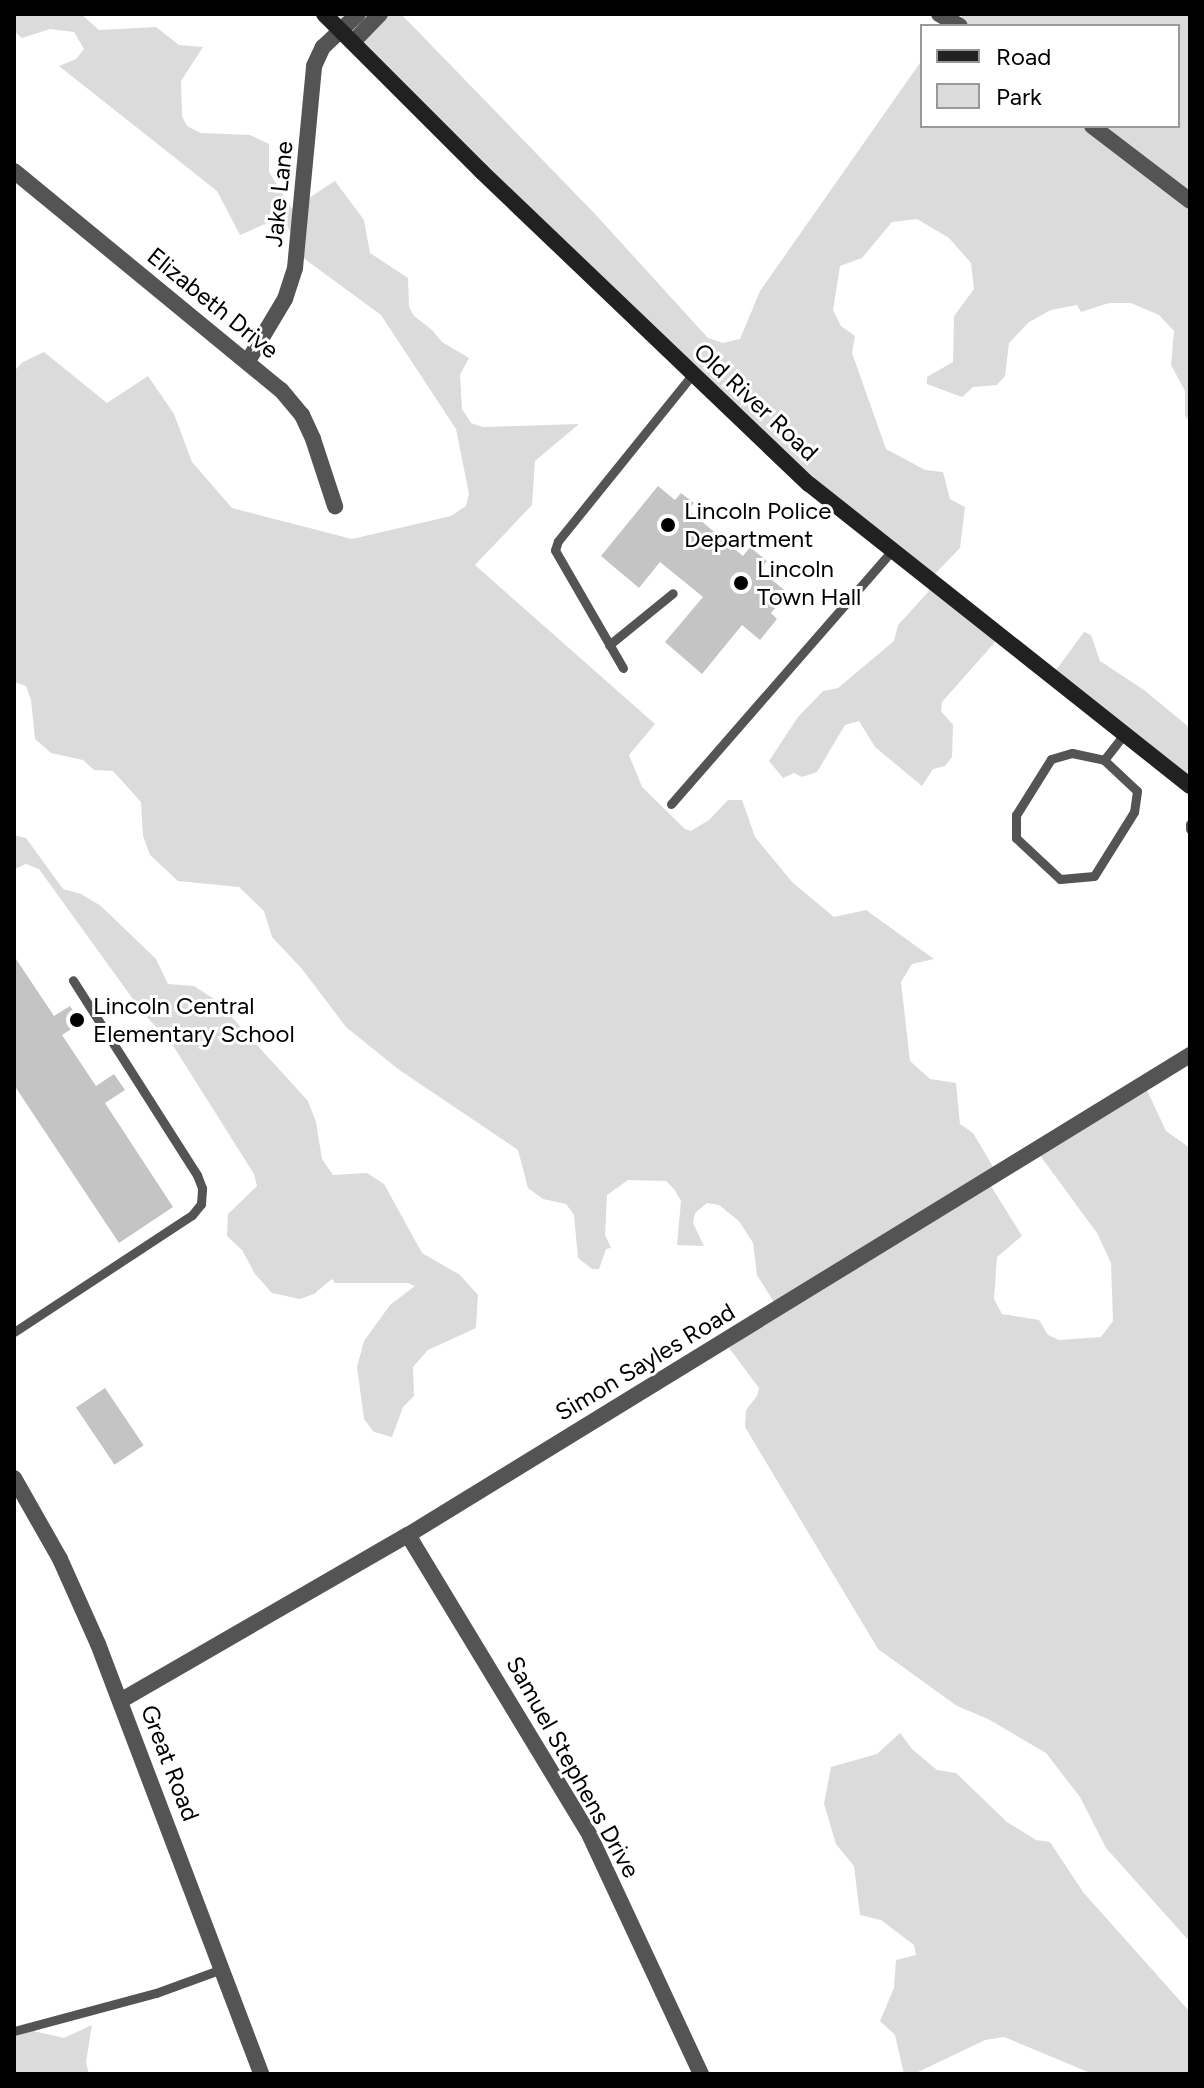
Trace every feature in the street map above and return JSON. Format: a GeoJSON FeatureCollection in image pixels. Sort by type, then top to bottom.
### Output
{"type":"FeatureCollection","features":[{"type":"Feature","properties":{"kind":"main road","name":"Old River Road"},"geometry":{"type":"LineString","coordinates":[[324,14],[692,375],[809,484],[1190,786]]}},
{"type":"Feature","properties":{"kind":"street"},"geometry":{"type":"LineString","coordinates":[[347,36],[358,14]]}},
{"type":"Feature","properties":{"kind":"street"},"geometry":{"type":"LineString","coordinates":[[347,36],[380,14]]}},
{"type":"Feature","properties":{"kind":"street"},"geometry":{"type":"LineString","coordinates":[[939,14],[956,24]]}},
{"type":"Feature","properties":{"kind":"street","name":"Jake Lane"},"geometry":{"type":"LineString","coordinates":[[248,361],[285,299],[295,268],[301,234],[314,66],[323,47],[347,36]]}},
{"type":"Feature","properties":{"kind":"street"},"geometry":{"type":"LineString","coordinates":[[1095,128],[1190,201]]}},
{"type":"Feature","properties":{"kind":"street","name":"Elizabeth Drive"},"geometry":{"type":"LineString","coordinates":[[14,171],[248,361],[302,415],[335,506]]}},
{"type":"Feature","properties":{"kind":"street","name":"Simon Sayles Road"},"geometry":{"type":"LineString","coordinates":[[120,1701],[408,1535],[1190,1055]]}},
{"type":"Feature","properties":{"kind":"street","name":"Great Road"},"geometry":{"type":"LineString","coordinates":[[14,1478],[60,1559],[120,1701],[261,2074]]}},
{"type":"Feature","properties":{"kind":"street","name":"Samuel Stephens Drive"},"geometry":{"type":"LineString","coordinates":[[408,1535],[590,1836],[701,2074]]}},
{"type":"Feature","properties":{"kind":"lane"},"geometry":{"type":"LineString","coordinates":[[623,668],[557,559],[558,541],[692,375]]}},
{"type":"Feature","properties":{"kind":"lane"},"geometry":{"type":"LineString","coordinates":[[671,804],[891,552]]}},
{"type":"Feature","properties":{"kind":"lane"},"geometry":{"type":"LineString","coordinates":[[609,645],[673,593]]}},
{"type":"Feature","properties":{"kind":"lane"},"geometry":{"type":"LineString","coordinates":[[1104,760],[1124,734]]}},
{"type":"Feature","properties":{"kind":"lane"},"geometry":{"type":"LineString","coordinates":[[1072,753],[1104,760],[1137,791],[1134,812],[1094,876],[1060,879],[1016,838],[1016,815],[1051,759],[1072,753]]}},
{"type":"Feature","properties":{"kind":"lane"},"geometry":{"type":"LineString","coordinates":[[14,1332],[192,1215],[201,1204],[202,1188],[197,1175],[73,980]]}},
{"type":"Feature","properties":{"kind":"lane"},"geometry":{"type":"LineString","coordinates":[[14,2031],[156,1993],[222,1969]]}},
{"type":"Feature","properties":{"kind":"green space"},"geometry":{"type":"Polygon","coordinates":[[[14,14],[81,14],[99,30],[156,27],[179,45],[203,47],[181,81],[182,116],[187,126],[201,133],[250,135],[269,144],[269,172],[292,209],[335,181],[364,220],[370,253],[408,278],[409,307],[414,316],[442,342],[469,358],[460,375],[462,409],[471,423],[483,427],[579,424],[535,461],[532,505],[475,565],[655,724],[629,755],[642,787],[685,829],[691,831],[709,820],[728,800],[742,800],[755,837],[792,882],[834,917],[866,910],[934,959],[912,964],[901,982],[910,1061],[930,1079],[956,1083],[960,1124],[973,1133],[998,1175],[991,1186],[1022,1236],[997,1257],[994,1299],[1002,1314],[1039,1320],[1048,1335],[1059,1340],[1101,1337],[1113,1321],[1111,1263],[1097,1233],[1039,1154],[1146,1088],[1166,1131],[1190,1148],[1190,1942],[1106,1848],[1080,1797],[1046,1753],[988,1719],[957,1706],[878,1649],[745,1427],[746,1410],[759,1388],[729,1348],[780,1312],[757,1275],[753,1243],[739,1221],[719,1205],[707,1203],[695,1213],[693,1223],[704,1246],[677,1245],[681,1201],[674,1189],[666,1181],[628,1180],[607,1195],[605,1235],[611,1248],[606,1249],[599,1269],[592,1269],[578,1258],[574,1215],[566,1204],[543,1199],[528,1188],[518,1150],[398,1069],[346,1027],[302,969],[272,937],[264,911],[239,887],[178,881],[150,855],[143,836],[141,802],[113,771],[94,770],[83,760],[51,753],[35,739],[31,700],[26,686],[14,682],[14,371],[23,362],[44,352],[107,403],[148,376],[174,414],[192,462],[232,508],[352,539],[451,516],[466,506],[469,494],[456,429],[381,315],[302,257],[283,216],[240,235],[217,191],[59,66],[76,59],[84,49],[74,32],[50,29],[22,38],[14,31],[14,14]]]}},
{"type":"Feature","properties":{"kind":"green space"},"geometry":{"type":"Polygon","coordinates":[[[319,14],[401,14],[596,215],[708,338],[723,343],[740,339],[760,291],[920,63],[920,128],[1180,128],[1180,24],[954,24],[964,14],[1190,14],[1190,422],[1185,416],[1185,391],[1171,365],[1174,331],[1159,315],[1131,303],[1109,303],[1081,312],[1077,305],[1051,310],[1029,322],[1009,343],[1005,376],[997,385],[973,387],[962,397],[927,384],[927,377],[953,362],[954,316],[974,289],[971,263],[949,238],[917,219],[892,222],[862,258],[840,266],[833,310],[841,326],[855,336],[852,353],[886,449],[925,470],[943,472],[950,499],[965,507],[960,548],[926,583],[319,14]]]}},
{"type":"Feature","properties":{"kind":"green space"},"geometry":{"type":"Polygon","coordinates":[[[930,590],[996,641],[942,702],[941,711],[953,725],[952,757],[945,766],[933,769],[922,786],[875,747],[859,721],[845,725],[817,772],[802,777],[794,773],[783,778],[769,761],[798,717],[823,691],[838,688],[894,641],[898,625],[930,590]]]}},
{"type":"Feature","properties":{"kind":"green space"},"geometry":{"type":"Polygon","coordinates":[[[1084,632],[1091,635],[1100,661],[1144,690],[1190,728],[1190,789],[1051,677],[1084,632]]]}},
{"type":"Feature","properties":{"kind":"green space"},"geometry":{"type":"Polygon","coordinates":[[[14,835],[26,838],[63,889],[81,894],[101,906],[156,959],[168,984],[194,986],[217,1001],[308,1101],[316,1122],[322,1159],[333,1175],[367,1173],[384,1184],[422,1253],[460,1275],[478,1295],[476,1328],[428,1350],[413,1367],[414,1396],[403,1407],[392,1437],[374,1432],[364,1419],[357,1367],[364,1341],[390,1305],[415,1286],[408,1283],[335,1283],[332,1279],[314,1294],[300,1299],[272,1293],[255,1274],[242,1250],[227,1236],[228,1214],[257,1186],[254,1174],[172,1044],[143,1013],[39,869],[26,864],[15,869],[14,835]]]}},
{"type":"Feature","properties":{"kind":"green space"},"geometry":{"type":"Polygon","coordinates":[[[900,1733],[912,1749],[937,1770],[956,1773],[1007,1822],[1036,1840],[1050,1842],[1083,1892],[1190,2012],[1190,2074],[1093,2074],[1004,2037],[985,2040],[914,2074],[904,2074],[895,2035],[880,2021],[894,1988],[896,1960],[916,1955],[914,1945],[881,1920],[860,1915],[854,1866],[836,1844],[824,1804],[831,1767],[877,1754],[900,1733]]]}},
{"type":"Feature","properties":{"kind":"green space"},"geometry":{"type":"Polygon","coordinates":[[[92,2025],[86,2062],[89,2074],[14,2074],[14,2031],[29,2030],[64,2038],[92,2025]]]}},
{"type":"Feature","properties":{"kind":"building"},"geometry":{"type":"Polygon","coordinates":[[[658,486],[675,500],[681,493],[694,503],[688,510],[743,556],[750,547],[767,561],[760,570],[788,593],[771,613],[777,619],[760,640],[742,625],[702,674],[665,642],[703,597],[660,562],[639,588],[601,556],[658,486]]]}},
{"type":"Feature","properties":{"kind":"building"},"geometry":{"type":"Polygon","coordinates":[[[14,956],[54,1016],[70,1006],[81,1023],[62,1035],[96,1086],[114,1074],[125,1090],[105,1103],[173,1207],[119,1243],[14,1085],[14,956]]]}},
{"type":"Feature","properties":{"kind":"building"},"geometry":{"type":"Polygon","coordinates":[[[105,1388],[144,1445],[115,1465],[76,1408],[105,1388]]]}},
{"type":"Feature","properties":{"kind":"place","name":"Lincoln Police Department"},"geometry":{"type":"Point","coordinates":[668,525]}},
{"type":"Feature","properties":{"kind":"place","name":"Lincoln Town Hall"},"geometry":{"type":"Point","coordinates":[741,583]}},
{"type":"Feature","properties":{"kind":"place","name":"Lincoln Central Elementary School"},"geometry":{"type":"Point","coordinates":[77,1020]}}]}
